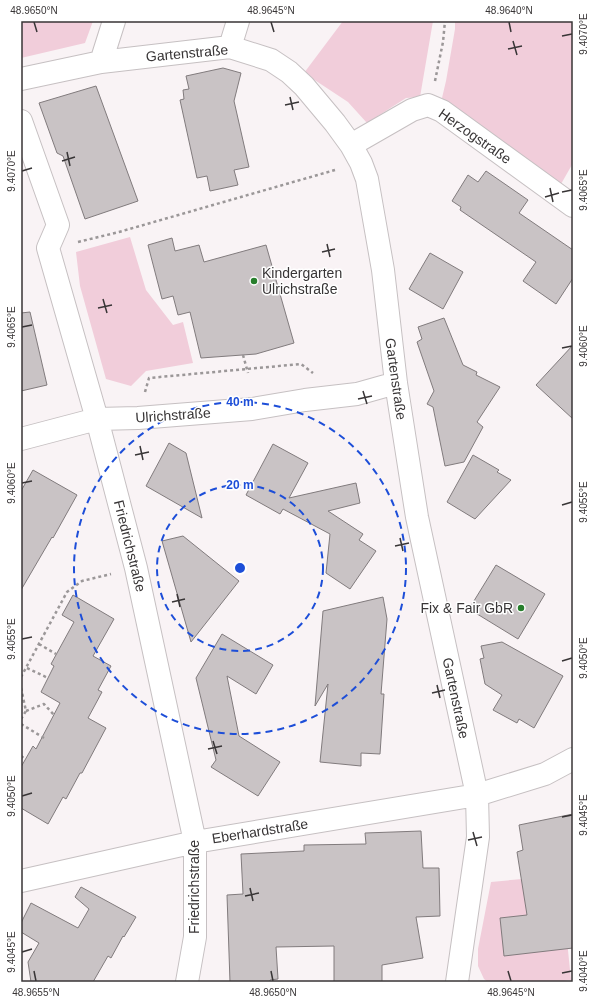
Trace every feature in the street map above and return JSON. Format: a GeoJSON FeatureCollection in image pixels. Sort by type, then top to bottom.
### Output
{"type":"FeatureCollection","features":[{"type":"Feature","properties":{"kind":"street"},"geometry":{"type":"LineString","coordinates":[[101,62],[114,21]]}},
{"type":"Feature","properties":{"kind":"street"},"geometry":{"type":"LineString","coordinates":[[230,47],[238,21]]}},
{"type":"Feature","properties":{"kind":"street","name":"Gartenstraße"},"geometry":{"type":"LineString","coordinates":[[21,79],[101,62],[230,47],[271,60],[289,72],[304,86],[335,123],[356,154],[367,179],[383,270],[396,383],[417,517],[477,795],[478,837],[458,982]]}},
{"type":"Feature","properties":{"kind":"street","name":"Herzogstraße"},"geometry":{"type":"LineString","coordinates":[[356,154],[412,110],[428,105],[442,111],[573,206]]}},
{"type":"Feature","properties":{"kind":"street"},"geometry":{"type":"LineString","coordinates":[[21,121],[58,224],[48,248]]}},
{"type":"Feature","properties":{"kind":"street","name":"Friedrichstraße"},"geometry":{"type":"LineString","coordinates":[[48,248],[97,419],[136,568],[196,842],[195,937],[186,982]]}},
{"type":"Feature","properties":{"kind":"street","name":"Ulrichstraße"},"geometry":{"type":"LineString","coordinates":[[21,439],[97,419],[138,418],[252,409],[305,400],[357,394],[396,383]]}},
{"type":"Feature","properties":{"kind":"street","name":"Eberhardstraße"},"geometry":{"type":"LineString","coordinates":[[21,881],[196,842],[477,795],[545,774],[573,759]]}},
{"type":"Feature","properties":{"kind":"path"},"geometry":{"type":"LineString","coordinates":[[428,105],[436,76],[445,21]]}},
{"type":"Feature","properties":{"kind":"path"},"geometry":{"type":"LineString","coordinates":[[48,248],[119,232],[356,154]]}},
{"type":"Feature","properties":{"kind":"path"},"geometry":{"type":"LineString","coordinates":[[243,355],[248,373]]}},
{"type":"Feature","properties":{"kind":"path"},"geometry":{"type":"LineString","coordinates":[[138,418],[148,378],[301,364],[313,373]]}},
{"type":"Feature","properties":{"kind":"path"},"geometry":{"type":"LineString","coordinates":[[21,677],[67,592],[82,581],[136,568]]}},
{"type":"Feature","properties":{"kind":"path"},"geometry":{"type":"LineString","coordinates":[[39,644],[56,654]]}},
{"type":"Feature","properties":{"kind":"path"},"geometry":{"type":"LineString","coordinates":[[26,668],[48,678]]}},
{"type":"Feature","properties":{"kind":"path"},"geometry":{"type":"LineString","coordinates":[[21,688],[26,711]]}},
{"type":"Feature","properties":{"kind":"path"},"geometry":{"type":"LineString","coordinates":[[21,719],[26,711],[44,704],[54,715]]}},
{"type":"Feature","properties":{"kind":"path"},"geometry":{"type":"LineString","coordinates":[[21,724],[44,738]]}},
{"type":"Feature","properties":{"kind":"path"},"geometry":{"type":"LineString","coordinates":[[21,756],[25,759]]}},
{"type":"Feature","properties":{"kind":"shaded area"},"geometry":{"type":"Polygon","coordinates":[[[21,21],[93,21],[85,43],[21,58],[21,21]]]}},
{"type":"Feature","properties":{"kind":"shaded area"},"geometry":{"type":"Polygon","coordinates":[[[343,21],[433,21],[420,97],[406,98],[367,123],[348,102],[304,73],[343,21]]]}},
{"type":"Feature","properties":{"kind":"shaded area"},"geometry":{"type":"Polygon","coordinates":[[[455,21],[573,21],[573,163],[561,184],[442,98],[455,29],[455,21]]]}},
{"type":"Feature","properties":{"kind":"shaded area"},"geometry":{"type":"Polygon","coordinates":[[[130,237],[146,290],[173,325],[183,322],[193,363],[146,371],[131,386],[106,379],[80,286],[76,252],[130,237]]]}},
{"type":"Feature","properties":{"kind":"shaded area"},"geometry":{"type":"Polygon","coordinates":[[[522,879],[561,881],[571,980],[555,982],[488,982],[484,979],[478,966],[478,949],[491,882],[522,879]]]}},
{"type":"Feature","properties":{"kind":"building"},"geometry":{"type":"Polygon","coordinates":[[[223,68],[241,73],[234,101],[249,167],[234,170],[238,185],[210,191],[207,176],[197,178],[180,100],[184,99],[183,90],[189,89],[186,76],[223,68]]]}},
{"type":"Feature","properties":{"kind":"building"},"geometry":{"type":"Polygon","coordinates":[[[96,86],[138,201],[85,219],[63,156],[57,153],[39,103],[96,86]]]}},
{"type":"Feature","properties":{"kind":"building"},"geometry":{"type":"Polygon","coordinates":[[[486,171],[528,200],[519,213],[573,250],[573,278],[556,304],[523,281],[536,262],[460,210],[461,207],[452,201],[468,175],[478,182],[486,171]]]}},
{"type":"Feature","properties":{"kind":"building"},"geometry":{"type":"Polygon","coordinates":[[[172,238],[175,251],[199,245],[204,262],[266,245],[294,343],[256,354],[201,358],[190,312],[178,315],[173,296],[162,299],[148,245],[172,238]]]}},
{"type":"Feature","properties":{"kind":"building"},"geometry":{"type":"Polygon","coordinates":[[[430,253],[463,272],[443,309],[409,289],[430,253]]]}},
{"type":"Feature","properties":{"kind":"building"},"geometry":{"type":"Polygon","coordinates":[[[30,312],[47,385],[21,391],[21,313],[30,312]]]}},
{"type":"Feature","properties":{"kind":"building"},"geometry":{"type":"Polygon","coordinates":[[[444,318],[463,365],[477,372],[476,375],[500,387],[477,422],[483,427],[464,462],[445,466],[433,407],[427,404],[434,391],[417,342],[422,339],[418,327],[444,318]]]}},
{"type":"Feature","properties":{"kind":"building"},"geometry":{"type":"Polygon","coordinates":[[[573,345],[573,419],[536,385],[573,345]]]}},
{"type":"Feature","properties":{"kind":"building"},"geometry":{"type":"Polygon","coordinates":[[[169,443],[186,453],[202,518],[146,486],[169,443]]]}},
{"type":"Feature","properties":{"kind":"building"},"geometry":{"type":"Polygon","coordinates":[[[273,444],[308,463],[289,498],[356,483],[360,503],[328,511],[363,534],[359,540],[376,551],[350,589],[326,573],[330,534],[283,509],[280,514],[246,495],[273,444]]]}},
{"type":"Feature","properties":{"kind":"building"},"geometry":{"type":"Polygon","coordinates":[[[473,455],[499,470],[497,472],[511,480],[475,519],[447,502],[473,455]]]}},
{"type":"Feature","properties":{"kind":"building"},"geometry":{"type":"Polygon","coordinates":[[[33,470],[77,495],[21,590],[21,491],[33,470]]]}},
{"type":"Feature","properties":{"kind":"building"},"geometry":{"type":"Polygon","coordinates":[[[183,536],[239,581],[191,642],[162,541],[183,536]]]}},
{"type":"Feature","properties":{"kind":"building"},"geometry":{"type":"Polygon","coordinates":[[[496,565],[545,594],[518,639],[469,609],[496,565]]]}},
{"type":"Feature","properties":{"kind":"building"},"geometry":{"type":"Polygon","coordinates":[[[73,595],[114,619],[93,656],[111,666],[98,690],[102,692],[88,718],[106,728],[82,773],[80,773],[66,799],[63,797],[48,824],[21,808],[21,767],[33,746],[36,749],[60,703],[41,692],[54,666],[51,664],[74,622],[62,615],[73,595]]]}},
{"type":"Feature","properties":{"kind":"building"},"geometry":{"type":"Polygon","coordinates":[[[383,597],[387,619],[381,694],[384,694],[380,754],[361,753],[361,766],[320,762],[328,684],[315,706],[323,611],[383,597]]]}},
{"type":"Feature","properties":{"kind":"building"},"geometry":{"type":"Polygon","coordinates":[[[222,634],[273,665],[256,694],[227,676],[239,736],[280,762],[258,796],[211,767],[216,760],[196,678],[222,634]]]}},
{"type":"Feature","properties":{"kind":"building"},"geometry":{"type":"Polygon","coordinates":[[[502,642],[563,676],[534,728],[519,719],[517,723],[493,710],[502,695],[485,684],[480,659],[484,658],[481,646],[502,642]]]}},
{"type":"Feature","properties":{"kind":"building"},"geometry":{"type":"Polygon","coordinates":[[[573,814],[573,948],[504,956],[500,918],[527,915],[517,852],[523,850],[519,825],[573,814]]]}},
{"type":"Feature","properties":{"kind":"building"},"geometry":{"type":"Polygon","coordinates":[[[421,831],[423,868],[439,868],[440,916],[416,917],[423,958],[382,965],[382,982],[334,982],[334,946],[276,947],[278,979],[270,980],[270,982],[230,982],[227,895],[243,894],[241,854],[304,851],[304,845],[366,844],[365,833],[421,831]]]}},
{"type":"Feature","properties":{"kind":"building"},"geometry":{"type":"Polygon","coordinates":[[[81,887],[136,917],[124,937],[123,936],[111,958],[108,956],[93,982],[31,982],[28,962],[39,943],[21,932],[21,923],[31,903],[78,928],[89,909],[75,897],[81,887]]]}},
{"type":"Feature","properties":{"kind":"place","name":"Kindergarten Ulrichstraße"},"geometry":{"type":"Point","coordinates":[254,281]}},
{"type":"Feature","properties":{"kind":"place","name":"Fix & Fair GbR"},"geometry":{"type":"Point","coordinates":[521,608]}}]}
